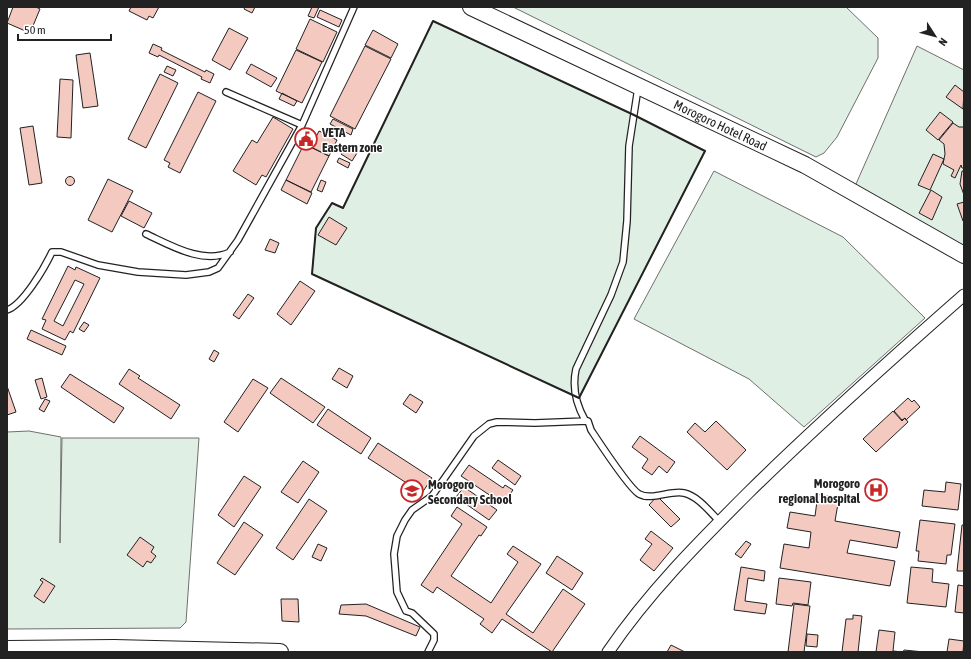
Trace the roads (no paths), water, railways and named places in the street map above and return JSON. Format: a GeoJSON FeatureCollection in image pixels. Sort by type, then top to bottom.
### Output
{"type":"FeatureCollection","features":[{"type":"Feature","properties":{"kind":"street","name":"Morogoro Hotel Road"},"geometry":{"type":"LineString","coordinates":[[471,7],[805,165],[964,255]]}},
{"type":"Feature","properties":{"kind":"street"},"geometry":{"type":"LineString","coordinates":[[608,652],[663,580],[720,521],[866,380],[964,295]]}},
{"type":"Feature","properties":{"kind":"street"},"geometry":{"type":"LineString","coordinates":[[7,649],[40,650],[114,648],[275,652]]}},
{"type":"Feature","properties":{"kind":"lane"},"geometry":{"type":"LineString","coordinates":[[146,234],[181,250],[214,257],[229,253],[238,240],[302,125],[354,7]]}},
{"type":"Feature","properties":{"kind":"lane"},"geometry":{"type":"LineString","coordinates":[[639,86],[629,146],[627,221],[623,262],[611,295],[580,359],[575,374],[574,386],[577,402],[585,420],[588,421],[591,430],[635,491],[647,496],[685,493],[697,500],[720,521]]}},
{"type":"Feature","properties":{"kind":"lane"},"geometry":{"type":"LineString","coordinates":[[226,92],[302,125]]}},
{"type":"Feature","properties":{"kind":"lane"},"geometry":{"type":"LineString","coordinates":[[7,310],[17,305],[24,298],[52,252],[61,252],[89,262],[122,269],[186,275],[209,272],[218,268],[238,240]]}},
{"type":"Feature","properties":{"kind":"lane"},"geometry":{"type":"LineString","coordinates":[[428,652],[434,640],[434,634],[406,611],[397,592],[394,554],[397,536],[405,520],[412,510],[432,496],[474,436],[489,424],[588,421]]}},
{"type":"Feature","properties":{"kind":"place","name":"VETA Eastern zone"},"geometry":{"type":"Point","coordinates":[306,139]}},
{"type":"Feature","properties":{"kind":"place","name":"Morogoro regional hospital"},"geometry":{"type":"Point","coordinates":[876,490]}},
{"type":"Feature","properties":{"kind":"place","name":"Morogoro Secondary School"},"geometry":{"type":"Point","coordinates":[412,491]}}]}
